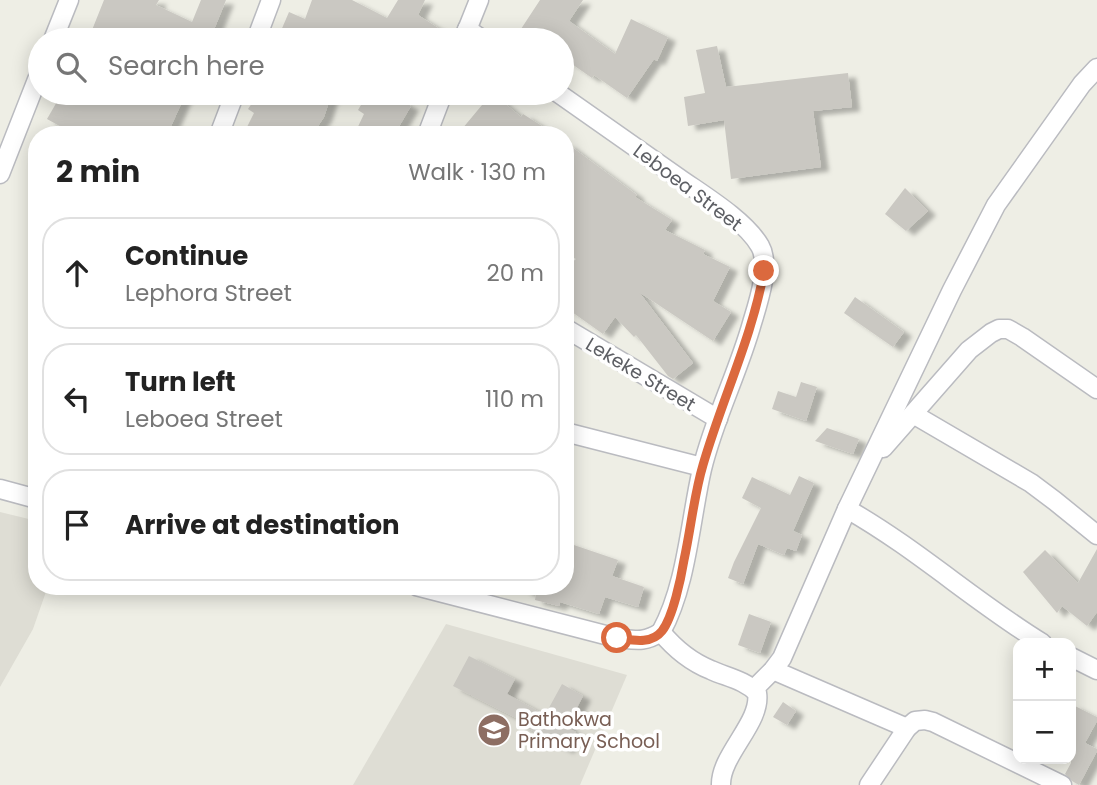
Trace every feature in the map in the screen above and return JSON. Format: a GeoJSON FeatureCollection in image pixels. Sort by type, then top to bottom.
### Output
{"type":"FeatureCollection","features":[{"type":"Feature","properties":{"kind":"street"},"geometry":{"type":"LineString","coordinates":[[58,28],[69,0]]}},
{"type":"Feature","properties":{"kind":"street"},"geometry":{"type":"LineString","coordinates":[[260,28],[271,0]]}},
{"type":"Feature","properties":{"kind":"street"},"geometry":{"type":"LineString","coordinates":[[468,28],[479,0]]}},
{"type":"Feature","properties":{"kind":"street"},"geometry":{"type":"LineString","coordinates":[[754,689],[782,658],[847,509],[952,290],[996,205],[1082,84],[1097,68]]}},
{"type":"Feature","properties":{"kind":"street"},"geometry":{"type":"LineString","coordinates":[[0,174],[28,103]]}},
{"type":"Feature","properties":{"kind":"street","name":"Leboea Street"},"geometry":{"type":"LineString","coordinates":[[574,104],[719,206],[746,229],[761,248],[764,271],[759,299],[702,467],[683,566],[669,617],[661,632]]}},
{"type":"Feature","properties":{"kind":"street"},"geometry":{"type":"LineString","coordinates":[[222,126],[230,105]]}},
{"type":"Feature","properties":{"kind":"street"},"geometry":{"type":"LineString","coordinates":[[430,126],[438,105]]}},
{"type":"Feature","properties":{"kind":"street"},"geometry":{"type":"LineString","coordinates":[[870,464],[969,350],[999,329],[1008,328],[1097,389]]}},
{"type":"Feature","properties":{"kind":"street","name":"Lekeke Street"},"geometry":{"type":"LineString","coordinates":[[574,333],[718,419]]}},
{"type":"Feature","properties":{"kind":"street"},"geometry":{"type":"LineString","coordinates":[[913,414],[1031,483],[1097,535]]}},
{"type":"Feature","properties":{"kind":"street"},"geometry":{"type":"LineString","coordinates":[[574,434],[702,467]]}},
{"type":"Feature","properties":{"kind":"street"},"geometry":{"type":"LineString","coordinates":[[0,489],[28,497]]}},
{"type":"Feature","properties":{"kind":"street"},"geometry":{"type":"LineString","coordinates":[[847,509],[899,540],[984,605],[1034,638]]}},
{"type":"Feature","properties":{"kind":"street"},"geometry":{"type":"LineString","coordinates":[[451,595],[617,638],[641,641],[661,632],[683,654],[702,666],[754,689],[758,706],[723,771],[721,785]]}},
{"type":"Feature","properties":{"kind":"street"},"geometry":{"type":"LineString","coordinates":[[1076,660],[1097,670]]}},
{"type":"Feature","properties":{"kind":"street"},"geometry":{"type":"LineString","coordinates":[[773,670],[907,728]]}},
{"type":"Feature","properties":{"kind":"street"},"geometry":{"type":"LineString","coordinates":[[869,785],[907,728],[915,721],[925,720],[1062,785]]}},
{"type":"Feature","properties":{"kind":"shaded area"},"geometry":{"type":"Polygon","coordinates":[[[0,512],[28,519],[28,595],[45,595],[33,629],[0,687],[0,512]]]}},
{"type":"Feature","properties":{"kind":"shaded area","name":"Bathokwa Primary School"},"geometry":{"type":"Polygon","coordinates":[[[446,624],[627,675],[580,785],[353,785],[446,624]]]}},
{"type":"Feature","properties":{"kind":"building"},"geometry":{"type":"Polygon","coordinates":[[[104,0],[159,0],[156,5],[192,22],[201,0],[226,0],[215,28],[93,28],[104,0]]]}},
{"type":"Feature","properties":{"kind":"building"},"geometry":{"type":"Polygon","coordinates":[[[312,0],[352,0],[387,18],[398,0],[425,0],[418,15],[438,28],[282,28],[289,12],[305,19],[312,0]]]}},
{"type":"Feature","properties":{"kind":"building"},"geometry":{"type":"Polygon","coordinates":[[[540,0],[583,0],[569,21],[615,54],[631,19],[668,37],[657,61],[654,59],[627,98],[594,75],[592,78],[574,65],[574,28],[522,28],[540,0]]]}},
{"type":"Feature","properties":{"kind":"building"},"geometry":{"type":"Polygon","coordinates":[[[717,46],[726,87],[848,73],[852,107],[813,111],[821,167],[731,179],[724,120],[688,126],[684,97],[705,93],[696,50],[717,46]]]}},
{"type":"Feature","properties":{"kind":"building"},"geometry":{"type":"Polygon","coordinates":[[[55,105],[181,105],[171,126],[60,126],[47,119],[55,105]]]}},
{"type":"Feature","properties":{"kind":"building"},"geometry":{"type":"Polygon","coordinates":[[[251,105],[328,105],[318,126],[248,126],[254,113],[248,109],[251,105]]]}},
{"type":"Feature","properties":{"kind":"building"},"geometry":{"type":"Polygon","coordinates":[[[361,105],[411,106],[399,126],[358,126],[364,114],[358,110],[361,105]]]}},
{"type":"Feature","properties":{"kind":"building"},"geometry":{"type":"Polygon","coordinates":[[[482,105],[506,105],[521,117],[523,114],[542,126],[464,126],[482,105]]]}},
{"type":"Feature","properties":{"kind":"building"},"geometry":{"type":"Polygon","coordinates":[[[574,149],[637,195],[635,197],[672,220],[665,230],[705,250],[703,254],[730,267],[713,301],[731,312],[713,341],[639,292],[693,363],[673,379],[636,335],[634,337],[615,317],[603,334],[574,313],[574,149]]]}},
{"type":"Feature","properties":{"kind":"building"},"geometry":{"type":"Polygon","coordinates":[[[905,188],[928,211],[906,231],[885,214],[905,188]]]}},
{"type":"Feature","properties":{"kind":"building"},"geometry":{"type":"Polygon","coordinates":[[[855,297],[904,332],[893,347],[844,313],[855,297]]]}},
{"type":"Feature","properties":{"kind":"building"},"geometry":{"type":"Polygon","coordinates":[[[801,382],[817,387],[806,421],[772,409],[778,391],[796,397],[801,382]]]}},
{"type":"Feature","properties":{"kind":"building"},"geometry":{"type":"Polygon","coordinates":[[[827,428],[859,439],[853,454],[815,441],[827,428]]]}},
{"type":"Feature","properties":{"kind":"building"},"geometry":{"type":"Polygon","coordinates":[[[799,476],[814,483],[793,531],[802,535],[796,551],[787,548],[784,555],[758,544],[743,584],[728,578],[761,508],[742,498],[752,477],[790,495],[799,476]]]}},
{"type":"Feature","properties":{"kind":"building"},"geometry":{"type":"Polygon","coordinates":[[[574,545],[618,560],[612,576],[644,587],[638,607],[605,597],[599,614],[560,602],[559,606],[535,600],[536,595],[574,595],[574,545]]]}},
{"type":"Feature","properties":{"kind":"building"},"geometry":{"type":"Polygon","coordinates":[[[1097,549],[1097,612],[1087,626],[1062,606],[1057,613],[1023,572],[1045,550],[1078,583],[1097,549]]]}},
{"type":"Feature","properties":{"kind":"building"},"geometry":{"type":"Polygon","coordinates":[[[749,614],[771,622],[760,653],[738,645],[749,614]]]}},
{"type":"Feature","properties":{"kind":"building"},"geometry":{"type":"Polygon","coordinates":[[[469,656],[515,679],[507,694],[545,715],[562,684],[583,696],[567,727],[576,732],[566,749],[520,724],[522,721],[453,686],[469,656]]]}},
{"type":"Feature","properties":{"kind":"building"},"geometry":{"type":"Polygon","coordinates":[[[783,702],[796,711],[787,725],[773,717],[783,702]]]}},
{"type":"Feature","properties":{"kind":"building"},"geometry":{"type":"Polygon","coordinates":[[[1076,706],[1097,717],[1085,743],[1097,751],[1079,785],[1065,774],[1070,764],[1076,764],[1076,706]]]}},
{"type":"Feature","properties":{"kind":"place","name":"Bathokwa Primary School"},"geometry":{"type":"Point","coordinates":[494,730]}},
{"type":"Feature","properties":{"kind":"route"},"geometry":{"type":"LineString","coordinates":[[617,638],[641,641],[652,638],[661,632],[669,617],[683,566],[702,467],[751,327],[764,271]]}}]}
